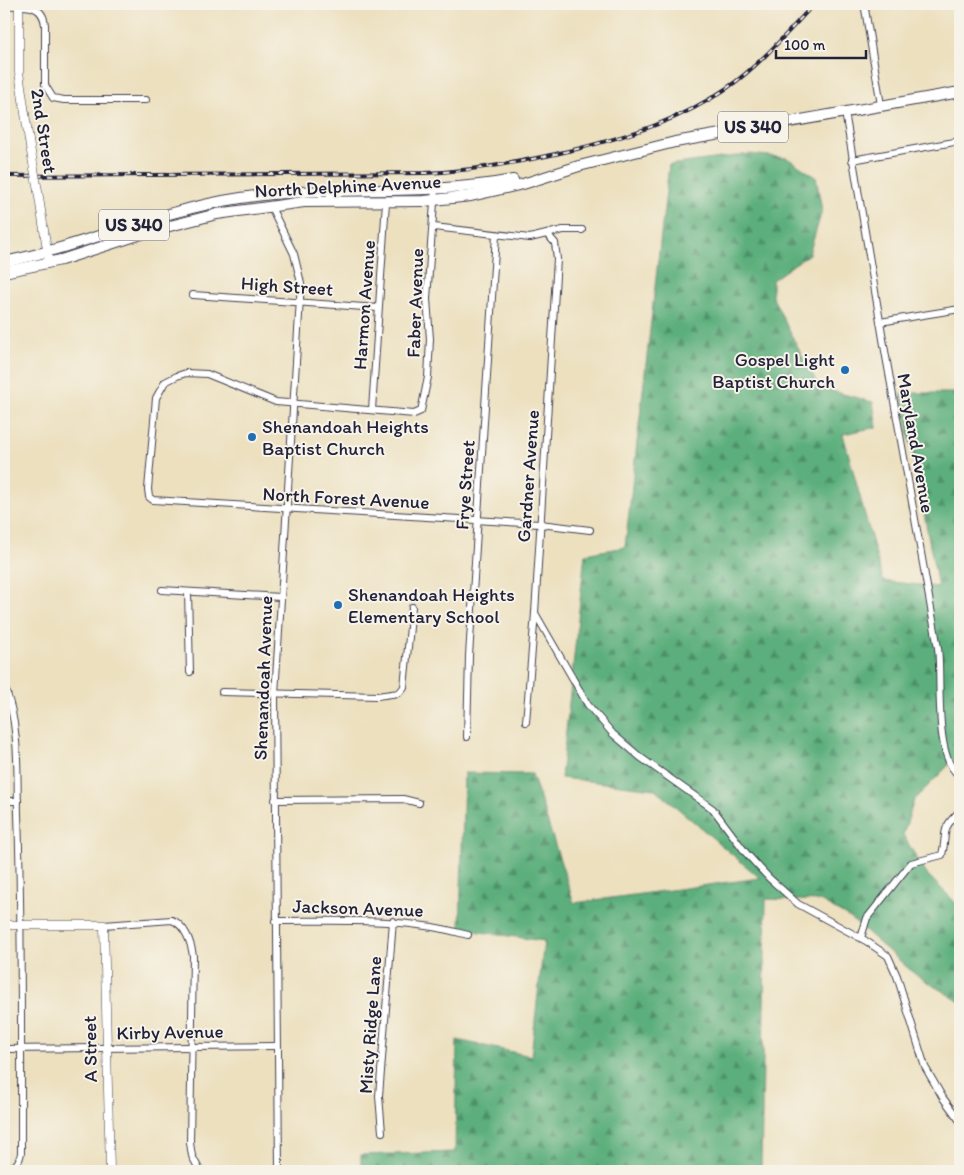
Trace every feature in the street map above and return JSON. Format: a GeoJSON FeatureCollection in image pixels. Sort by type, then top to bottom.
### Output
{"type":"FeatureCollection","features":[{"type":"Feature","properties":{"kind":"main road","name":"North Delphine Avenue"},"geometry":{"type":"LineString","coordinates":[[4,272],[185,221],[304,202],[386,202],[434,195],[494,191],[549,174],[675,142],[960,92]]}},
{"type":"Feature","properties":{"kind":"main road","name":"North Delphine Avenue"},"geometry":{"type":"LineString","coordinates":[[4,262],[49,258],[177,212],[208,204],[267,195],[327,191],[434,195]]}},
{"type":"Feature","properties":{"kind":"street"},"geometry":{"type":"LineString","coordinates":[[868,4],[865,9],[881,105]]}},
{"type":"Feature","properties":{"kind":"street","name":"2nd Street"},"geometry":{"type":"LineString","coordinates":[[19,5],[19,72],[49,258]]}},
{"type":"Feature","properties":{"kind":"street"},"geometry":{"type":"LineString","coordinates":[[4,6],[34,7],[45,20],[45,85],[53,98],[64,100],[146,100]]}},
{"type":"Feature","properties":{"kind":"street","name":"Maryland Avenue"},"geometry":{"type":"LineString","coordinates":[[845,112],[938,648],[939,691],[946,751],[952,767],[960,776]]}},
{"type":"Feature","properties":{"kind":"street"},"geometry":{"type":"LineString","coordinates":[[852,160],[960,141]]}},
{"type":"Feature","properties":{"kind":"street","name":"Shenandoah Avenue"},"geometry":{"type":"LineString","coordinates":[[267,195],[270,206],[298,263],[301,283],[285,509],[275,694],[275,921],[279,1171]]}},
{"type":"Feature","properties":{"kind":"street","name":"Faber Avenue"},"geometry":{"type":"LineString","coordinates":[[372,410],[414,414],[423,408],[428,376],[430,340],[428,299],[434,226],[434,195]]}},
{"type":"Feature","properties":{"kind":"street","name":"Harmon Avenue"},"geometry":{"type":"LineString","coordinates":[[372,410],[386,202]]}},
{"type":"Feature","properties":{"kind":"street"},"geometry":{"type":"LineString","coordinates":[[434,226],[530,238],[562,230],[582,230]]}},
{"type":"Feature","properties":{"kind":"street","name":"Frye Street"},"geometry":{"type":"LineString","coordinates":[[467,737],[469,656],[496,235]]}},
{"type":"Feature","properties":{"kind":"street","name":"Gardner Avenue"},"geometry":{"type":"LineString","coordinates":[[526,722],[535,613],[557,258],[555,243],[548,235]]}},
{"type":"Feature","properties":{"kind":"street","name":"High Street"},"geometry":{"type":"LineString","coordinates":[[193,295],[378,308]]}},
{"type":"Feature","properties":{"kind":"street"},"geometry":{"type":"LineString","coordinates":[[880,322],[960,309]]}},
{"type":"Feature","properties":{"kind":"street","name":"North Forest Avenue"},"geometry":{"type":"LineString","coordinates":[[292,404],[265,399],[216,376],[202,373],[177,376],[165,382],[158,392],[148,489],[149,497],[160,500],[285,509],[540,524],[590,530]]}},
{"type":"Feature","properties":{"kind":"street"},"geometry":{"type":"LineString","coordinates":[[292,404],[372,410]]}},
{"type":"Feature","properties":{"kind":"street"},"geometry":{"type":"LineString","coordinates":[[162,590],[280,597]]}},
{"type":"Feature","properties":{"kind":"street"},"geometry":{"type":"LineString","coordinates":[[188,592],[190,672]]}},
{"type":"Feature","properties":{"kind":"street"},"geometry":{"type":"LineString","coordinates":[[222,692],[377,696],[399,693],[404,687],[412,607]]}},
{"type":"Feature","properties":{"kind":"street"},"geometry":{"type":"LineString","coordinates":[[535,613],[598,718],[622,743],[713,809],[746,853],[769,878],[798,904],[861,938],[888,956],[897,976],[925,1067],[943,1098],[960,1120]]}},
{"type":"Feature","properties":{"kind":"street"},"geometry":{"type":"LineString","coordinates":[[4,686],[12,720],[18,801],[21,1050],[19,1161],[15,1166],[4,1170]]}},
{"type":"Feature","properties":{"kind":"street"},"geometry":{"type":"LineString","coordinates":[[275,800],[403,799],[419,802]]}},
{"type":"Feature","properties":{"kind":"street"},"geometry":{"type":"LineString","coordinates":[[4,801],[18,801]]}},
{"type":"Feature","properties":{"kind":"street"},"geometry":{"type":"LineString","coordinates":[[861,938],[867,918],[911,863],[942,855],[945,828],[950,820],[960,811]]}},
{"type":"Feature","properties":{"kind":"street"},"geometry":{"type":"LineString","coordinates":[[4,926],[104,925],[172,920],[185,931],[193,954],[190,1142],[192,1156],[200,1171]]}},
{"type":"Feature","properties":{"kind":"street","name":"Jackson Avenue"},"geometry":{"type":"LineString","coordinates":[[275,921],[393,921],[448,929],[468,935]]}},
{"type":"Feature","properties":{"kind":"street","name":"Misty Ridge Lane"},"geometry":{"type":"LineString","coordinates":[[382,1132],[379,1096],[393,921]]}},
{"type":"Feature","properties":{"kind":"street","name":"A Street"},"geometry":{"type":"LineString","coordinates":[[104,925],[110,1171]]}},
{"type":"Feature","properties":{"kind":"street","name":"Kirby Avenue"},"geometry":{"type":"LineString","coordinates":[[4,1048],[21,1050],[277,1046]]}},
{"type":"Feature","properties":{"kind":"green space"},"geometry":{"type":"Polygon","coordinates":[[[750,154],[787,158],[816,177],[822,211],[809,254],[772,280],[772,296],[806,364],[821,388],[873,402],[877,427],[843,434],[883,581],[938,587],[901,393],[960,393],[960,754],[914,800],[903,835],[926,873],[960,907],[960,1002],[915,974],[850,918],[820,901],[766,899],[761,1171],[361,1171],[361,1155],[455,1152],[457,1040],[531,1056],[544,941],[460,929],[464,773],[532,774],[574,903],[760,878],[655,789],[561,778],[585,554],[625,547],[669,165],[750,154]]]}},
{"type":"Feature","properties":{"kind":"railway"},"geometry":{"type":"LineString","coordinates":[[4,176],[425,173],[483,168],[539,158],[636,132],[674,118],[710,99],[751,69],[814,4]]}},
{"type":"Feature","properties":{"kind":"place","name":"Gospel Light Baptist Church"},"geometry":{"type":"Point","coordinates":[845,370]}},
{"type":"Feature","properties":{"kind":"place","name":"Shenandoah Heights Baptist Church"},"geometry":{"type":"Point","coordinates":[252,437]}},
{"type":"Feature","properties":{"kind":"place","name":"Shenandoah Heights Elementary School"},"geometry":{"type":"Point","coordinates":[338,605]}}]}
